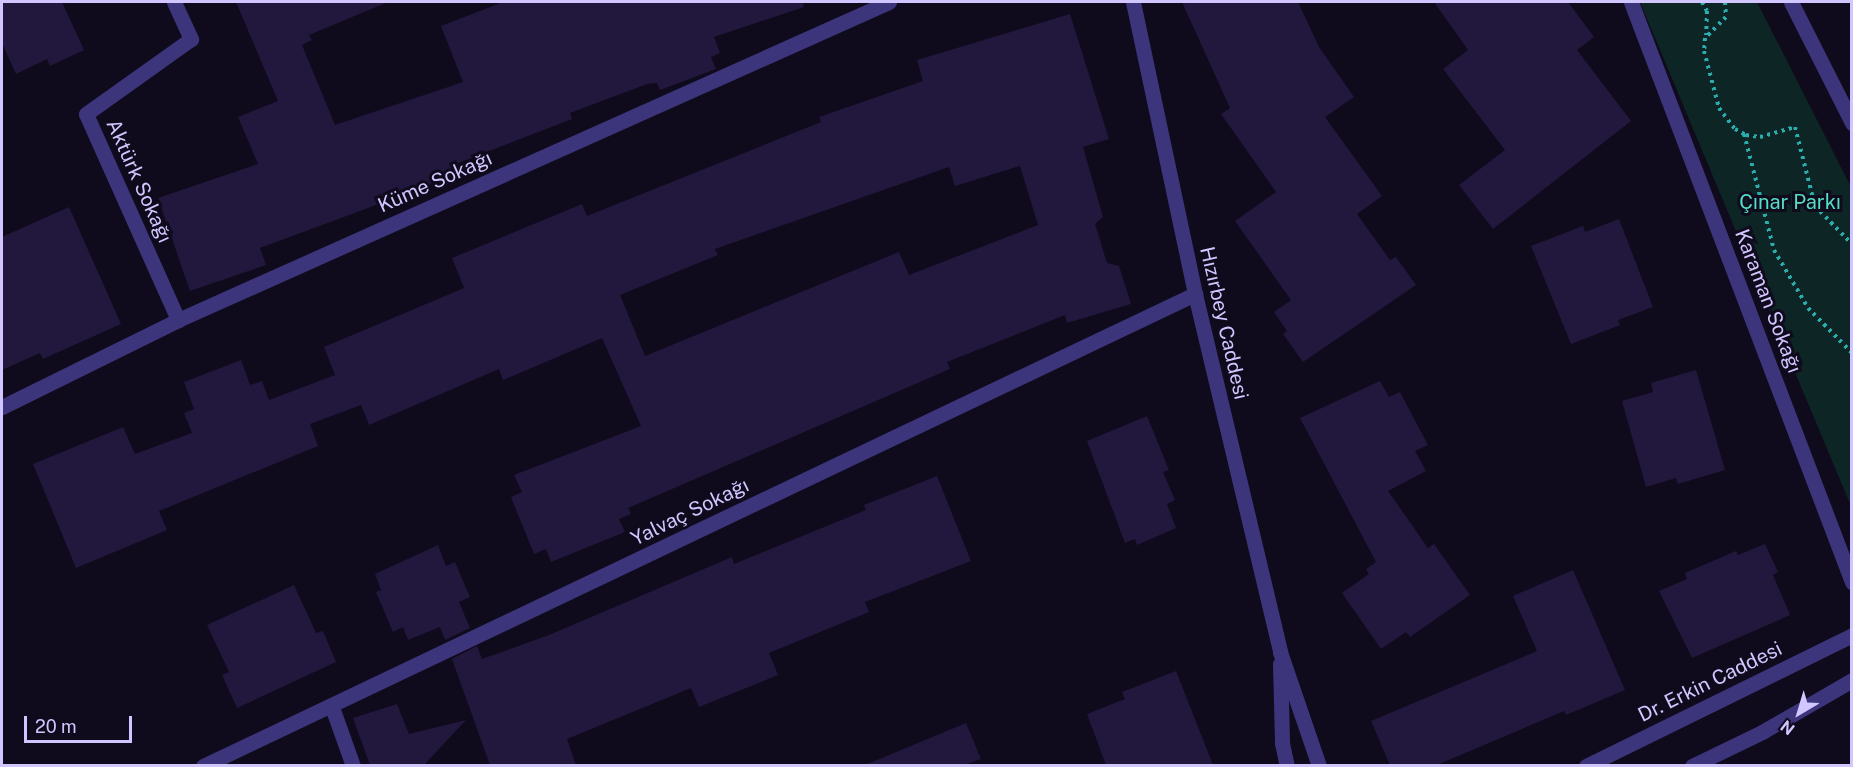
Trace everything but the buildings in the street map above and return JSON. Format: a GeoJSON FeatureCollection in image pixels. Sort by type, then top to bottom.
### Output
{"type":"FeatureCollection","features":[{"type":"Feature","properties":{"kind":"street","name":"Aktürk Sokağı"},"geometry":{"type":"LineString","coordinates":[[174,2],[190,39],[86,114],[178,320]]}},
{"type":"Feature","properties":{"kind":"street","name":"Küme Sokağı"},"geometry":{"type":"LineString","coordinates":[[2,407],[178,320],[889,2]]}},
{"type":"Feature","properties":{"kind":"street","name":"Hızırbey Caddesi"},"geometry":{"type":"LineString","coordinates":[[1133,2],[1195,294],[1280,652],[1312,738],[1319,765]]}},
{"type":"Feature","properties":{"kind":"street","name":"Karaman Sokağı"},"geometry":{"type":"LineString","coordinates":[[1630,2],[1851,582]]}},
{"type":"Feature","properties":{"kind":"street"},"geometry":{"type":"LineString","coordinates":[[1791,2],[1851,123]]}},
{"type":"Feature","properties":{"kind":"street","name":"Yalvaç Sokağı"},"geometry":{"type":"LineString","coordinates":[[202,765],[332,706],[1195,294]]}},
{"type":"Feature","properties":{"kind":"street","name":"Dr. Erkin Caddesi"},"geometry":{"type":"LineString","coordinates":[[1586,765],[1851,635]]}},
{"type":"Feature","properties":{"kind":"street","name":"Hızırbey Caddesi"},"geometry":{"type":"LineString","coordinates":[[1280,652],[1282,743],[1287,765]]}},
{"type":"Feature","properties":{"kind":"street"},"geometry":{"type":"LineString","coordinates":[[1692,765],[1762,732],[1851,680]]}},
{"type":"Feature","properties":{"kind":"street"},"geometry":{"type":"LineString","coordinates":[[332,706],[353,765]]}},
{"type":"Feature","properties":{"kind":"path"},"geometry":{"type":"LineString","coordinates":[[1702,2],[1708,25],[1705,39],[1714,99],[1725,120],[1743,134],[1760,137],[1795,127],[1815,206],[1851,244]]}},
{"type":"Feature","properties":{"kind":"path"},"geometry":{"type":"LineString","coordinates":[[1705,39],[1726,17],[1725,2]]}},
{"type":"Feature","properties":{"kind":"path"},"geometry":{"type":"LineString","coordinates":[[1743,134],[1774,250],[1808,308],[1851,353]]}},
{"type":"Feature","properties":{"kind":"green space","name":"Çınar Parkı"},"geometry":{"type":"Polygon","coordinates":[[[1640,2],[1757,2],[1851,187],[1851,506],[1640,2]]]}}]}
